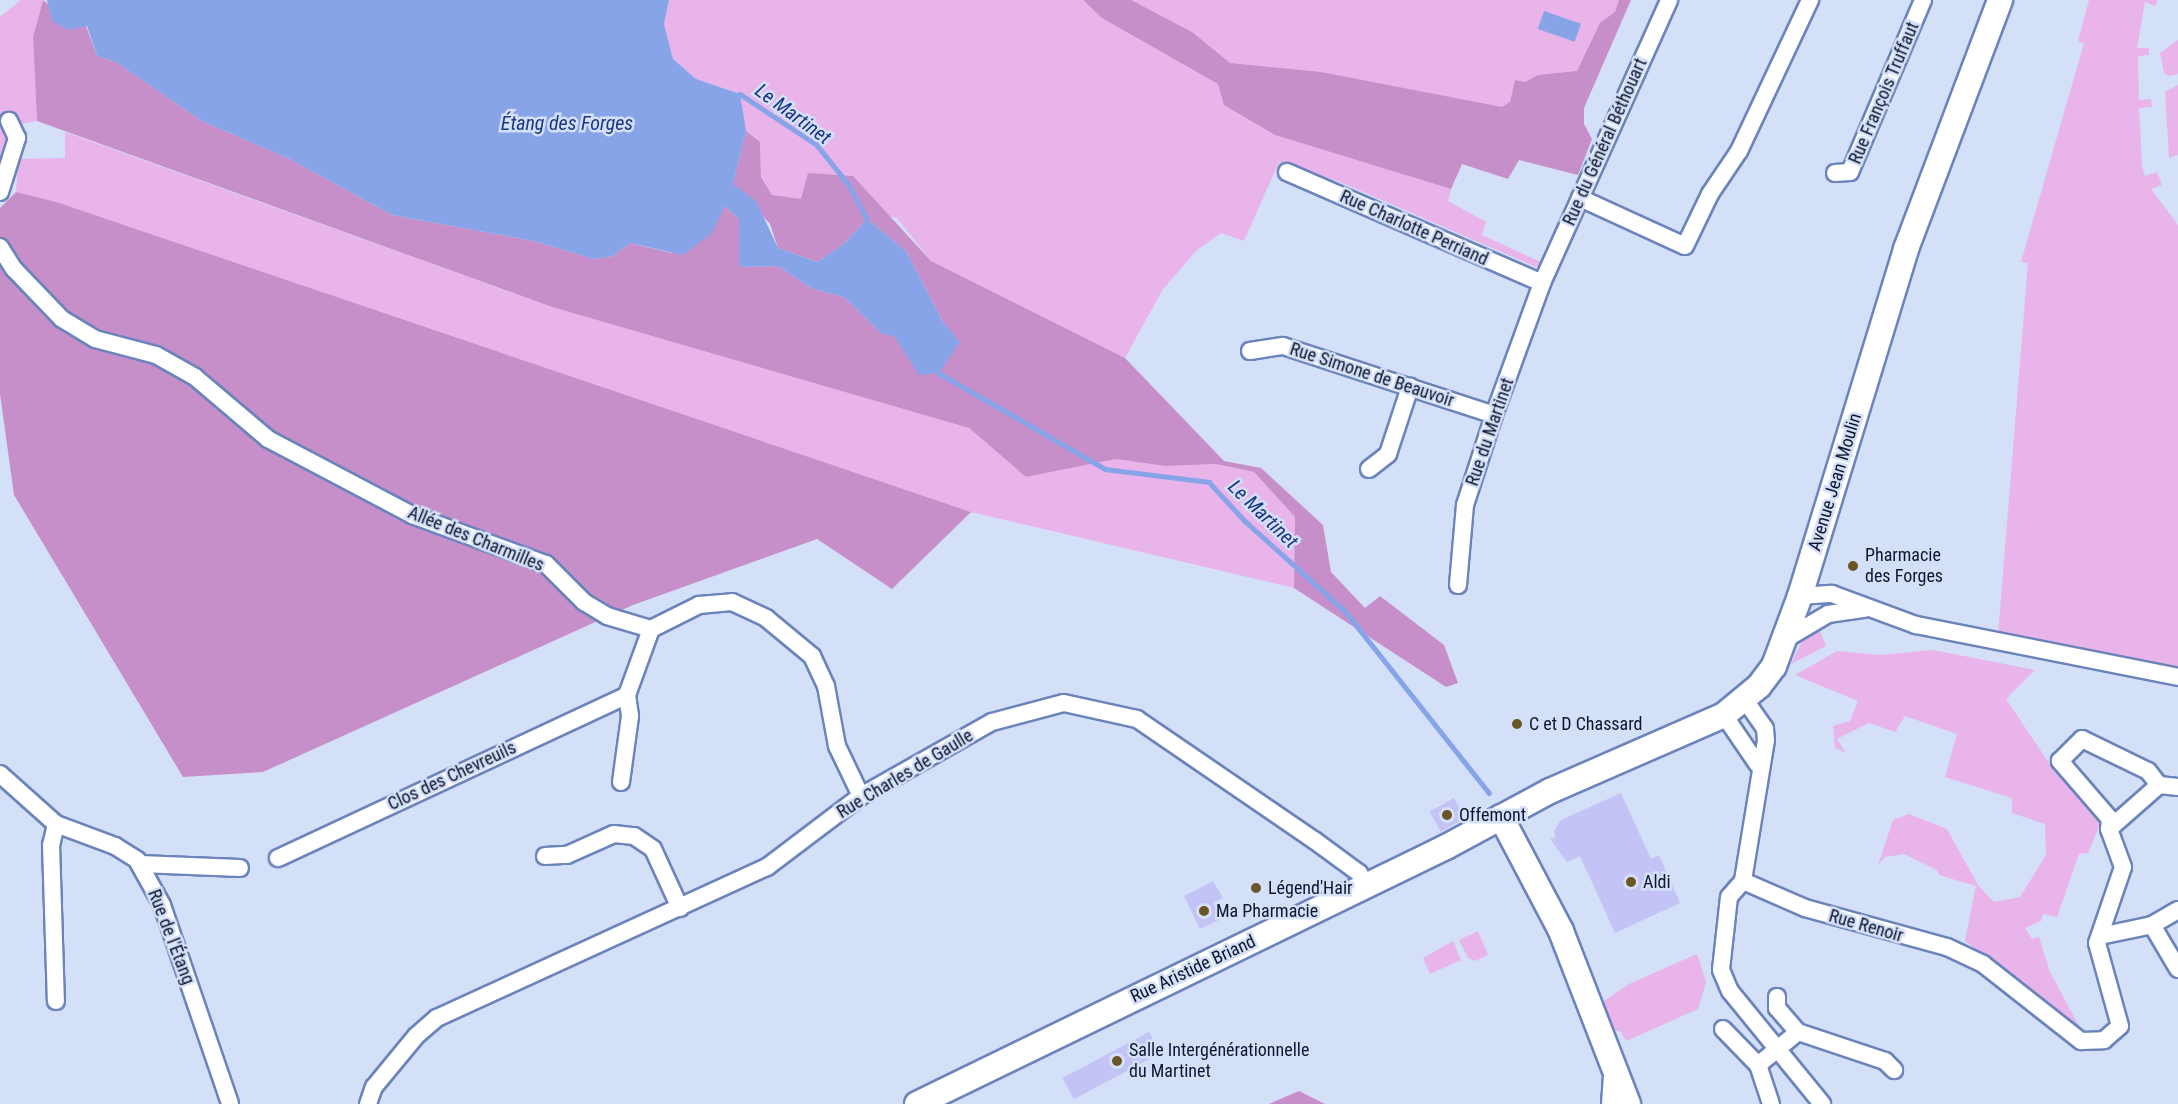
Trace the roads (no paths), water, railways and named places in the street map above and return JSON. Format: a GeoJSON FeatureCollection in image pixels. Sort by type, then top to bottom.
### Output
{"type":"FeatureCollection","features":[{"type":"Feature","properties":{"kind":"main road","name":"Avenue Jean Moulin"},"geometry":{"type":"LineString","coordinates":[[1502,817],[1724,716],[1745,700],[1774,666],[1800,596],[1906,249],[2000,0]]}},
{"type":"Feature","properties":{"kind":"main road","name":"Rue Aristide Briand"},"geometry":{"type":"LineString","coordinates":[[918,1104],[1502,817]]}},
{"type":"Feature","properties":{"kind":"main road"},"geometry":{"type":"LineString","coordinates":[[1502,817],[1562,932],[1612,1073],[1628,1104]]}},
{"type":"Feature","properties":{"kind":"street","name":"Rue du Général Béthouart"},"geometry":{"type":"LineString","coordinates":[[1542,283],[1669,0]]}},
{"type":"Feature","properties":{"kind":"street"},"geometry":{"type":"LineString","coordinates":[[1580,198],[1685,246],[1710,194],[1739,151],[1810,0]]}},
{"type":"Feature","properties":{"kind":"street","name":"Rue François Truffaut"},"geometry":{"type":"LineString","coordinates":[[1835,173],[1850,172],[1923,0]]}},
{"type":"Feature","properties":{"kind":"street"},"geometry":{"type":"LineString","coordinates":[[0,192],[17,138],[9,121]]}},
{"type":"Feature","properties":{"kind":"street","name":"Rue Charlotte Perriand"},"geometry":{"type":"LineString","coordinates":[[1287,172],[1542,283]]}},
{"type":"Feature","properties":{"kind":"street","name":"Allée des Charmilles"},"geometry":{"type":"LineString","coordinates":[[0,247],[14,269],[62,319],[95,339],[156,355],[195,377],[268,439],[412,515],[546,564],[584,602],[607,616],[651,629]]}},
{"type":"Feature","properties":{"kind":"street","name":"Rue du Martinet"},"geometry":{"type":"LineString","coordinates":[[1458,585],[1465,505],[1494,415],[1542,283]]}},
{"type":"Feature","properties":{"kind":"street","name":"Rue Simone de Beauvoir"},"geometry":{"type":"LineString","coordinates":[[1250,351],[1283,346],[1494,415]]}},
{"type":"Feature","properties":{"kind":"street"},"geometry":{"type":"LineString","coordinates":[[1369,469],[1388,454],[1410,387]]}},
{"type":"Feature","properties":{"kind":"street"},"geometry":{"type":"LineString","coordinates":[[1800,596],[1832,594],[1878,611],[1948,632],[2171,676]]}},
{"type":"Feature","properties":{"kind":"street"},"geometry":{"type":"LineString","coordinates":[[621,782],[630,716],[627,695],[651,629],[699,605],[732,602],[766,618],[812,656],[826,686],[837,746],[861,796]]}},
{"type":"Feature","properties":{"kind":"street"},"geometry":{"type":"LineString","coordinates":[[1784,640],[1828,614],[1878,611]]}},
{"type":"Feature","properties":{"kind":"street","name":"Clos des Chevreuils"},"geometry":{"type":"LineString","coordinates":[[278,858],[627,695]]}},
{"type":"Feature","properties":{"kind":"street"},"geometry":{"type":"LineString","coordinates":[[1745,700],[1765,729],[1743,881],[1728,897],[1721,970],[1730,991],[1822,1104]]}},
{"type":"Feature","properties":{"kind":"street","name":"Rue Charles de Gaulle"},"geometry":{"type":"LineString","coordinates":[[368,1104],[374,1087],[416,1036],[438,1018],[767,867],[861,796],[992,722],[1064,703],[1137,719],[1314,840],[1359,873],[1366,885]]}},
{"type":"Feature","properties":{"kind":"street"},"geometry":{"type":"LineString","coordinates":[[1724,716],[1758,765]]}},
{"type":"Feature","properties":{"kind":"street"},"geometry":{"type":"LineString","coordinates":[[2100,936],[2123,867],[2109,829],[2110,819],[2060,761],[2082,739],[2115,751],[2148,771],[2159,785],[2178,787]]}},
{"type":"Feature","properties":{"kind":"street","name":"Rue de l'Étang"},"geometry":{"type":"LineString","coordinates":[[0,774],[56,824],[115,846],[140,864],[162,905],[230,1104]]}},
{"type":"Feature","properties":{"kind":"street"},"geometry":{"type":"LineString","coordinates":[[2109,829],[2159,785]]}},
{"type":"Feature","properties":{"kind":"street"},"geometry":{"type":"LineString","coordinates":[[56,824],[51,845],[56,1001]]}},
{"type":"Feature","properties":{"kind":"street"},"geometry":{"type":"LineString","coordinates":[[545,856],[567,855],[614,834],[634,836],[653,849],[680,908]]}},
{"type":"Feature","properties":{"kind":"street"},"geometry":{"type":"LineString","coordinates":[[140,864],[240,868]]}},
{"type":"Feature","properties":{"kind":"street","name":"Rue Renoir"},"geometry":{"type":"LineString","coordinates":[[1743,881],[1805,908],[1947,947],[1983,964],[2081,1041],[2104,1040],[2120,1026],[2118,1005],[2097,943],[2100,936]]}},
{"type":"Feature","properties":{"kind":"street"},"geometry":{"type":"LineString","coordinates":[[2100,936],[2152,925],[2178,910]]}},
{"type":"Feature","properties":{"kind":"street"},"geometry":{"type":"LineString","coordinates":[[2152,925],[2178,969]]}},
{"type":"Feature","properties":{"kind":"street"},"geometry":{"type":"LineString","coordinates":[[1777,997],[1777,1008],[1798,1032],[1885,1061],[1894,1070]]}},
{"type":"Feature","properties":{"kind":"street"},"geometry":{"type":"LineString","coordinates":[[1723,1029],[1758,1065],[1772,1104]]}},
{"type":"Feature","properties":{"kind":"street"},"geometry":{"type":"LineString","coordinates":[[1758,1065],[1798,1032]]}},
{"type":"Feature","properties":{"kind":"street"},"geometry":{"type":"LineString","coordinates":[[1610,1104],[1612,1073]]}},
{"type":"Feature","properties":{"kind":"water","name":"Étang des Forges"},"geometry":{"type":"Polygon","coordinates":[[[47,0],[669,0],[664,24],[673,59],[696,79],[740,94],[746,131],[733,184],[756,201],[778,248],[817,262],[845,243],[867,219],[906,251],[943,322],[960,342],[939,373],[919,375],[895,337],[881,333],[844,297],[811,288],[778,266],[739,267],[739,219],[725,206],[712,233],[683,255],[630,243],[613,256],[594,259],[534,241],[392,215],[290,159],[202,121],[116,62],[97,56],[87,26],[68,30],[52,21],[47,0]]]}},
{"type":"Feature","properties":{"kind":"water"},"geometry":{"type":"Polygon","coordinates":[[[1544,11],[1581,24],[1575,42],[1538,29],[1544,11]]]}},
{"type":"Feature","properties":{"kind":"waterway","name":"Le Martinet"},"geometry":{"type":"LineString","coordinates":[[740,94],[817,145],[849,185],[867,219]]}},
{"type":"Feature","properties":{"kind":"waterway","name":"Le Martinet"},"geometry":{"type":"LineString","coordinates":[[939,373],[1105,469],[1209,482],[1245,521],[1345,611],[1489,793]]}},
{"type":"Feature","properties":{"kind":"place","name":"Pharmacie des Forges"},"geometry":{"type":"Point","coordinates":[1853,566]}},
{"type":"Feature","properties":{"kind":"place","name":"C et D Chassard"},"geometry":{"type":"Point","coordinates":[1517,724]}},
{"type":"Feature","properties":{"kind":"place","name":"Offemont"},"geometry":{"type":"Point","coordinates":[1447,815]}},
{"type":"Feature","properties":{"kind":"place","name":"Aldi"},"geometry":{"type":"Point","coordinates":[1631,882]}},
{"type":"Feature","properties":{"kind":"place","name":"Légend'Hair"},"geometry":{"type":"Point","coordinates":[1256,888]}},
{"type":"Feature","properties":{"kind":"place","name":"Ma Pharmacie"},"geometry":{"type":"Point","coordinates":[1204,911]}},
{"type":"Feature","properties":{"kind":"place","name":"Salle Intergénérationnelle du Martinet"},"geometry":{"type":"Point","coordinates":[1117,1061]}}]}
